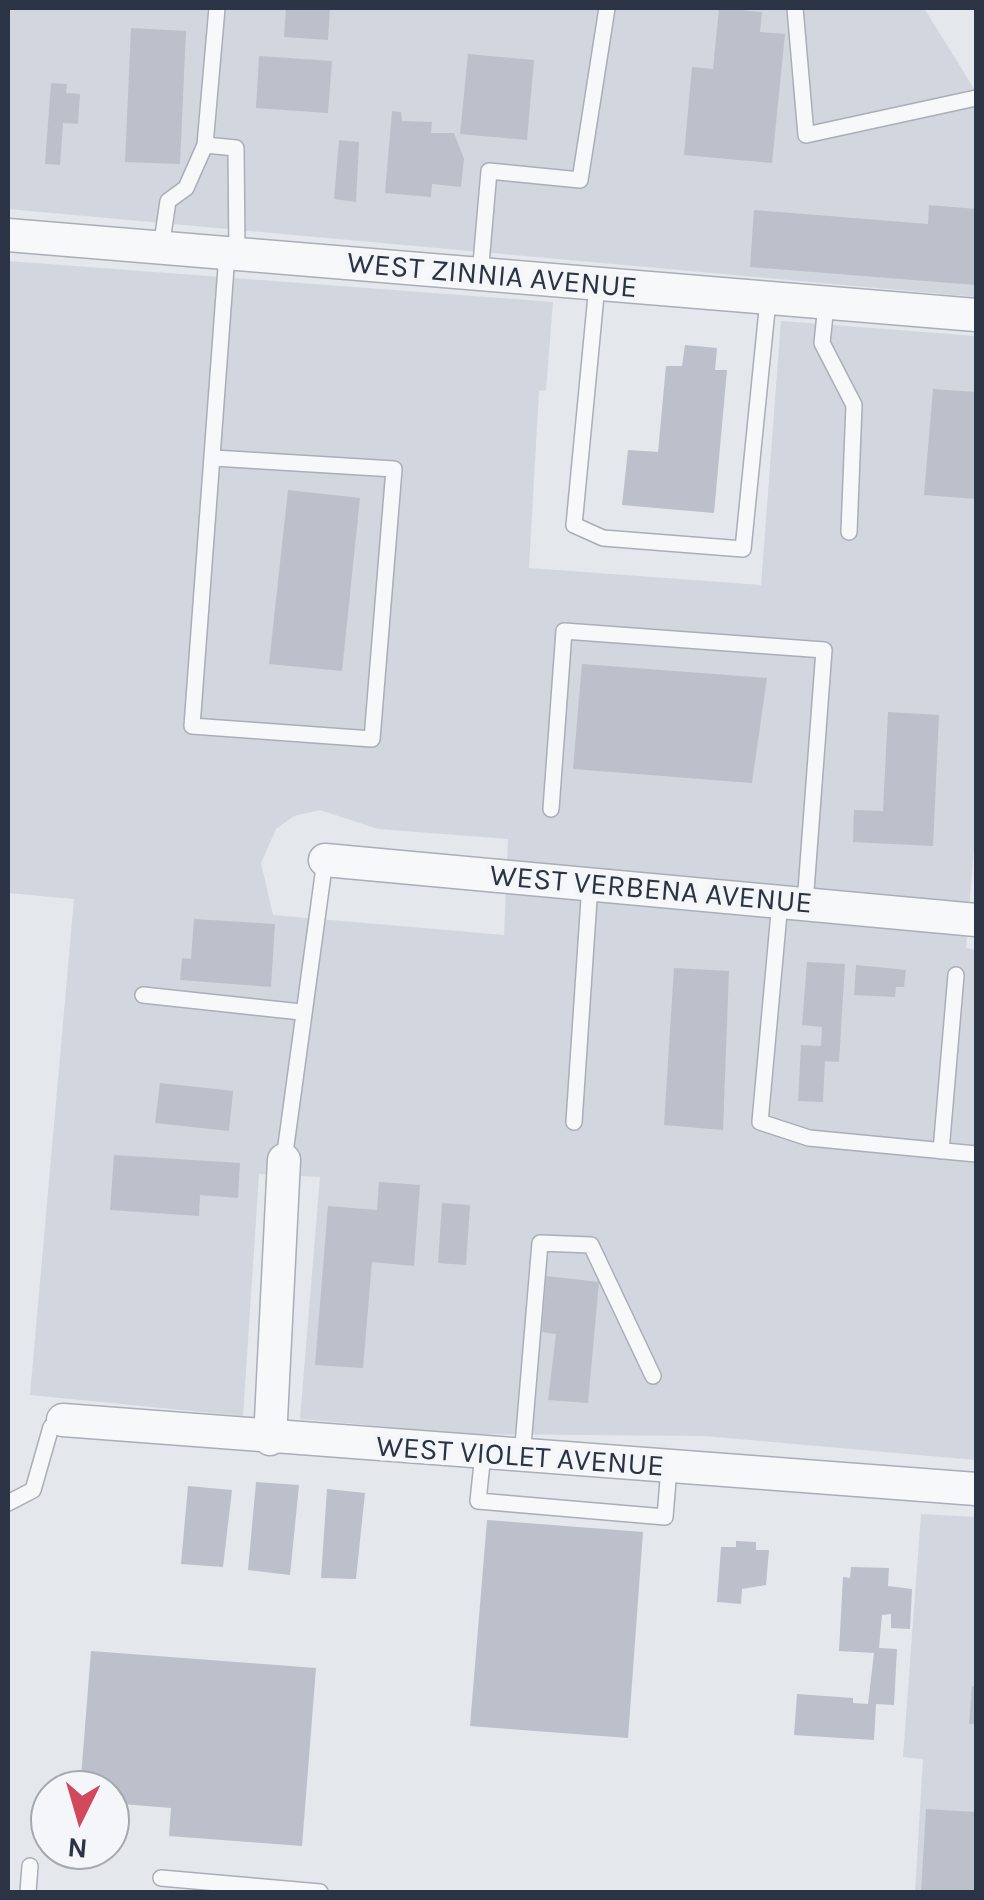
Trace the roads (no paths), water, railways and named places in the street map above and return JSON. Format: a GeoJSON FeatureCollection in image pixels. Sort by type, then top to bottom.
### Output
{"type":"FeatureCollection","features":[{"type":"Feature","properties":{"kind":"street","name":"WEST ZINNIA AVENUE"},"geometry":{"type":"LineString","coordinates":[[8,236],[976,315]]}},
{"type":"Feature","properties":{"kind":"street","name":"WEST VERBENA AVENUE"},"geometry":{"type":"LineString","coordinates":[[325,860],[976,920]]}},
{"type":"Feature","properties":{"kind":"street"},"geometry":{"type":"LineString","coordinates":[[270,1438],[284,1160]]}},
{"type":"Feature","properties":{"kind":"street","name":"WEST VIOLET AVENUE"},"geometry":{"type":"LineString","coordinates":[[63,1420],[976,1490]]}},
{"type":"Feature","properties":{"kind":"lane"},"geometry":{"type":"LineString","coordinates":[[161,248],[168,201],[186,188],[205,145],[218,8]]}},
{"type":"Feature","properties":{"kind":"lane"},"geometry":{"type":"LineString","coordinates":[[480,275],[489,171],[580,180],[607,8]]}},
{"type":"Feature","properties":{"kind":"lane"},"geometry":{"type":"LineString","coordinates":[[795,8],[806,134],[976,98]]}},
{"type":"Feature","properties":{"kind":"lane"},"geometry":{"type":"LineString","coordinates":[[205,145],[236,148],[232,254],[214,458],[192,726],[372,739],[394,469],[214,458]]}},
{"type":"Feature","properties":{"kind":"lane"},"geometry":{"type":"LineString","coordinates":[[597,285],[574,525],[603,538],[743,548],[768,300]]}},
{"type":"Feature","properties":{"kind":"lane"},"geometry":{"type":"LineString","coordinates":[[826,304],[822,343],[854,405],[849,532]]}},
{"type":"Feature","properties":{"kind":"lane"},"geometry":{"type":"LineString","coordinates":[[551,809],[564,630],[824,650],[760,1122],[809,1138],[976,1154]]}},
{"type":"Feature","properties":{"kind":"lane"},"geometry":{"type":"LineString","coordinates":[[284,1160],[301,1012],[325,860]]}},
{"type":"Feature","properties":{"kind":"lane"},"geometry":{"type":"LineString","coordinates":[[574,1122],[590,884]]}},
{"type":"Feature","properties":{"kind":"lane"},"geometry":{"type":"LineString","coordinates":[[942,1151],[956,975]]}},
{"type":"Feature","properties":{"kind":"lane"},"geometry":{"type":"LineString","coordinates":[[143,995],[301,1012]]}},
{"type":"Feature","properties":{"kind":"lane"},"geometry":{"type":"LineString","coordinates":[[522,1457],[540,1244],[590,1245],[654,1376]]}},
{"type":"Feature","properties":{"kind":"lane"},"geometry":{"type":"LineString","coordinates":[[8,1503],[33,1490],[51,1427],[63,1420]]}},
{"type":"Feature","properties":{"kind":"lane"},"geometry":{"type":"LineString","coordinates":[[483,1454],[478,1502],[666,1517],[669,1468]]}},
{"type":"Feature","properties":{"kind":"lane"},"geometry":{"type":"LineString","coordinates":[[28,1892],[30,1866]]}},
{"type":"Feature","properties":{"kind":"lane"},"geometry":{"type":"LineString","coordinates":[[161,1878],[320,1892]]}}]}
